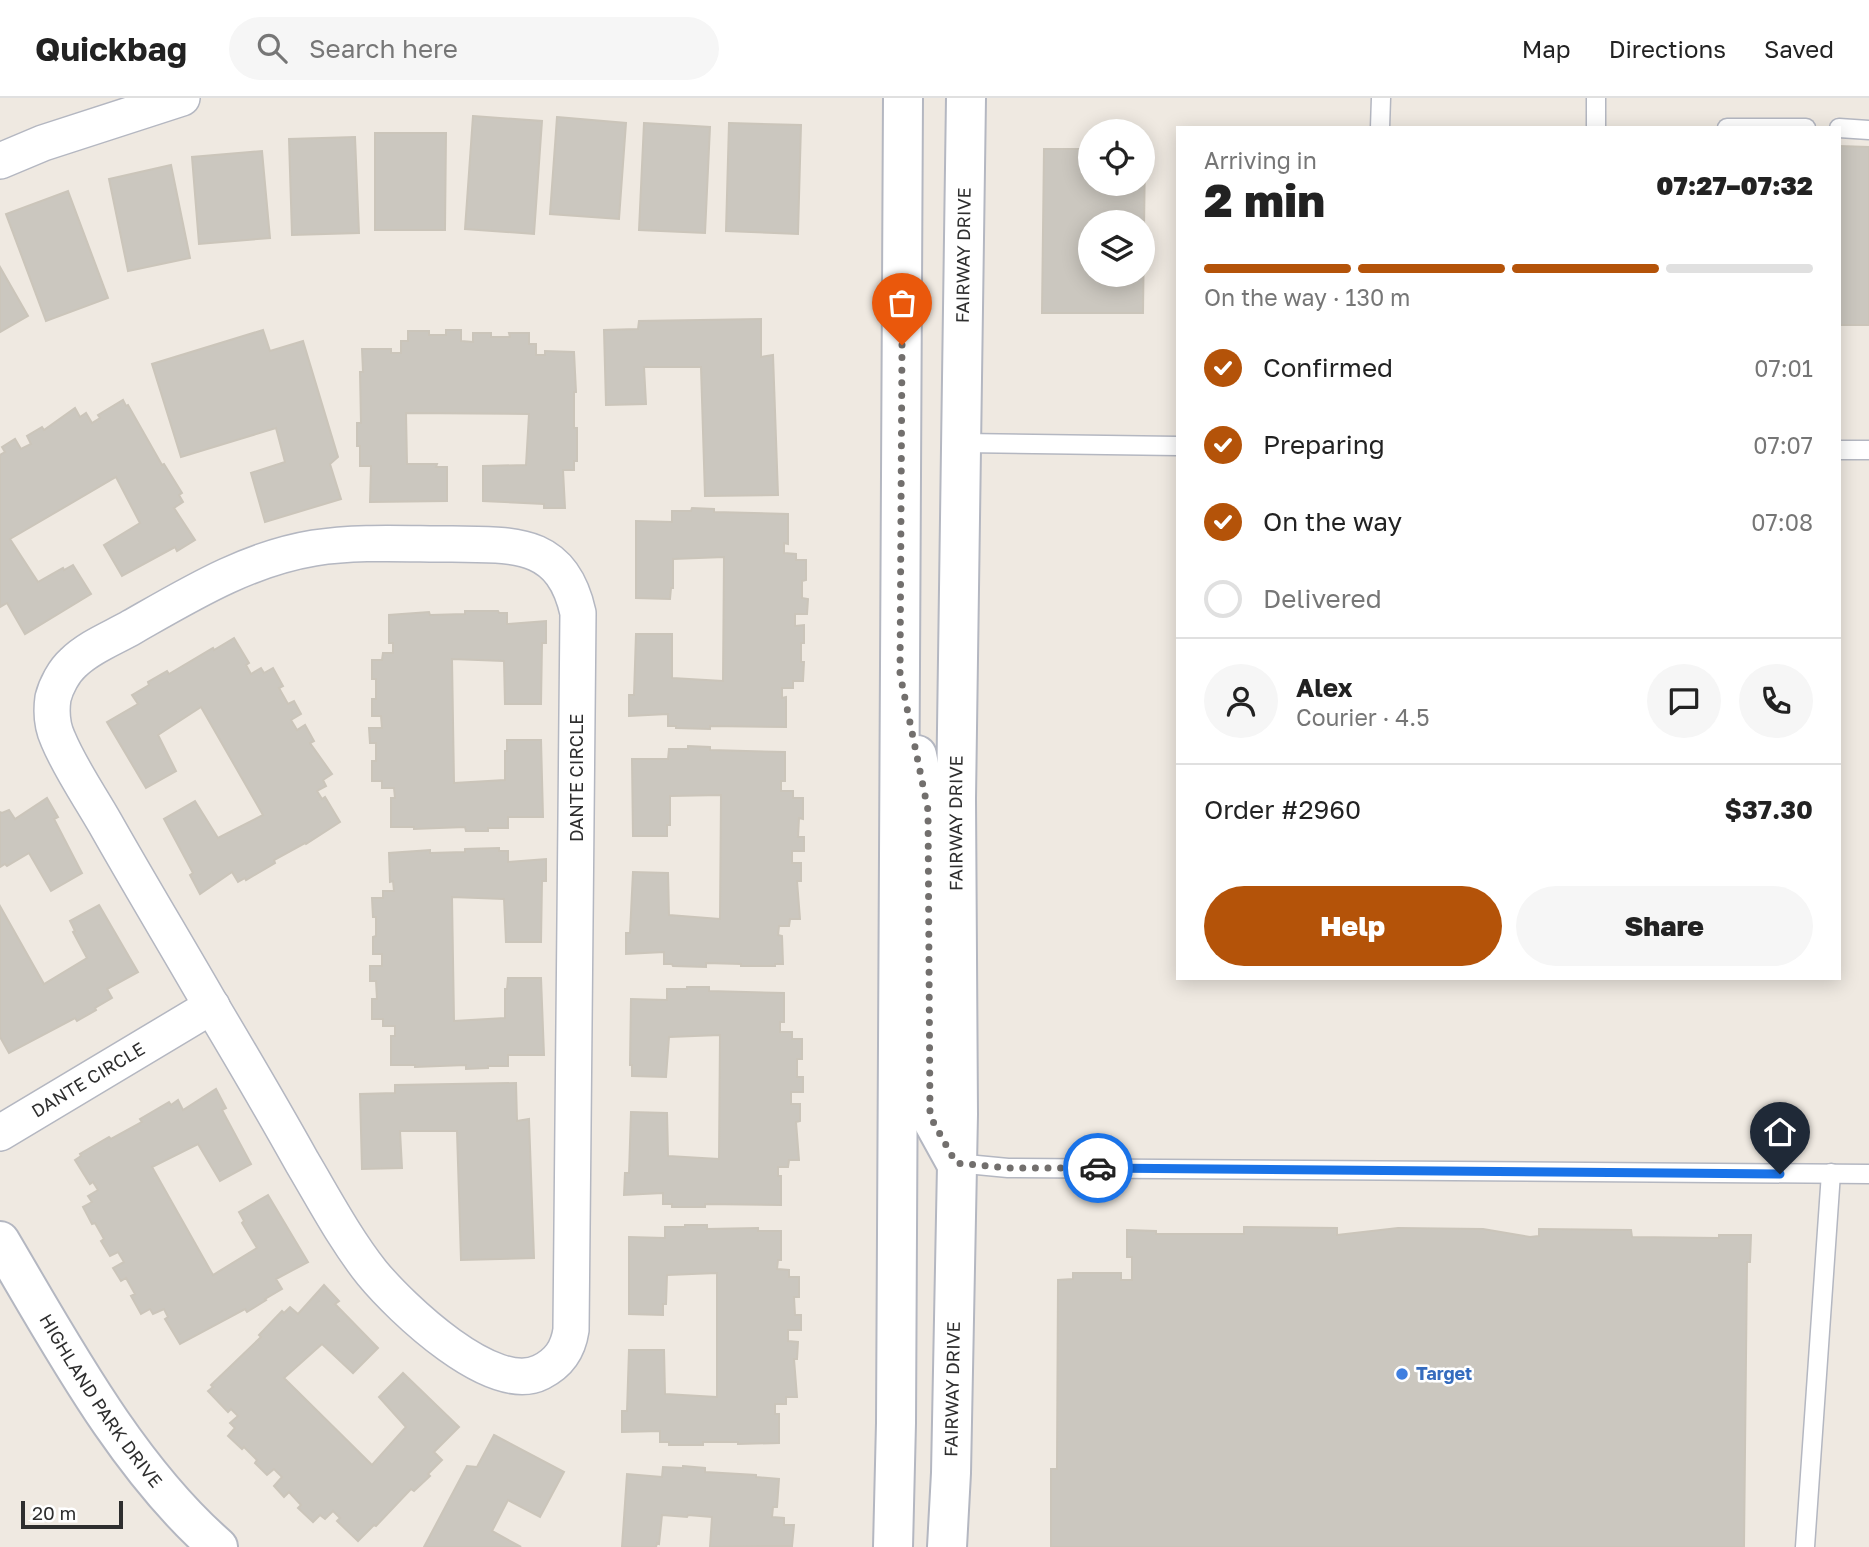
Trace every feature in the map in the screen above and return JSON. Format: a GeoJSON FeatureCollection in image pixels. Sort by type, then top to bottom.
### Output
{"type":"FeatureCollection","features":[{"type":"Feature","properties":{"kind":"main road"},"geometry":{"type":"LineString","coordinates":[[893,1547],[896,1423],[903,98]]}},
{"type":"Feature","properties":{"kind":"main road","name":"FAIRWAY DRIVE"},"geometry":{"type":"LineString","coordinates":[[947,1547],[951,1473],[956,1163],[957,799],[966,98]]}},
{"type":"Feature","properties":{"kind":"main road"},"geometry":{"type":"LineString","coordinates":[[900,674],[928,810],[930,1116],[956,1163]]}},
{"type":"Feature","properties":{"kind":"main road","name":"HIGHLAND PARK DRIVE"},"geometry":{"type":"LineString","coordinates":[[0,1241],[78,1374],[150,1477],[218,1547]]}},
{"type":"Feature","properties":{"kind":"street"},"geometry":{"type":"LineString","coordinates":[[0,161],[182,98]]}},
{"type":"Feature","properties":{"kind":"street","name":"DANTE CIRCLE"},"geometry":{"type":"LineString","coordinates":[[452,544],[516,546],[532,550],[550,561],[569,583],[578,613],[571,1330],[567,1348],[555,1363],[527,1377],[512,1377],[499,1373],[466,1356],[392,1295],[370,1271],[345,1235],[212,1006],[58,740],[52,708],[54,695],[65,673],[73,663],[99,645],[209,583],[244,567],[279,556],[344,545],[452,544]]}},
{"type":"Feature","properties":{"kind":"street","name":"DANTE CIRCLE"},"geometry":{"type":"LineString","coordinates":[[0,1133],[212,1006]]}},
{"type":"Feature","properties":{"kind":"lane"},"geometry":{"type":"LineString","coordinates":[[1380,126],[1381,98]]}},
{"type":"Feature","properties":{"kind":"lane"},"geometry":{"type":"LineString","coordinates":[[1596,98],[1596,126]]}},
{"type":"Feature","properties":{"kind":"lane"},"geometry":{"type":"LineString","coordinates":[[1841,128],[1869,130]]}},
{"type":"Feature","properties":{"kind":"lane"},"geometry":{"type":"LineString","coordinates":[[963,443],[1176,446]]}},
{"type":"Feature","properties":{"kind":"lane"},"geometry":{"type":"LineString","coordinates":[[1841,450],[1869,450]]}},
{"type":"Feature","properties":{"kind":"lane"},"geometry":{"type":"LineString","coordinates":[[956,1163],[1008,1168],[1869,1174]]}},
{"type":"Feature","properties":{"kind":"lane"},"geometry":{"type":"LineString","coordinates":[[1805,1547],[1831,1173]]}},
{"type":"Feature","properties":{"kind":"building"},"geometry":{"type":"Polygon","coordinates":[[[473,116],[542,121],[534,234],[465,229],[473,116]]]}},
{"type":"Feature","properties":{"kind":"building"},"geometry":{"type":"Polygon","coordinates":[[[557,117],[626,123],[619,219],[550,214],[557,117]]]}},
{"type":"Feature","properties":{"kind":"building"},"geometry":{"type":"Polygon","coordinates":[[[644,123],[710,127],[705,233],[639,230],[644,123]]]}},
{"type":"Feature","properties":{"kind":"building"},"geometry":{"type":"Polygon","coordinates":[[[729,123],[801,125],[798,234],[726,231],[729,123]]]}},
{"type":"Feature","properties":{"kind":"building"},"geometry":{"type":"Polygon","coordinates":[[[375,133],[446,133],[445,230],[375,230],[375,133]]]}},
{"type":"Feature","properties":{"kind":"building"},"geometry":{"type":"Polygon","coordinates":[[[355,137],[359,233],[292,235],[289,139],[355,137]]]}},
{"type":"Feature","properties":{"kind":"building"},"geometry":{"type":"Polygon","coordinates":[[[1841,146],[1869,147],[1869,325],[1841,325],[1841,146]]]}},
{"type":"Feature","properties":{"kind":"building"},"geometry":{"type":"Polygon","coordinates":[[[1044,149],[1078,149],[1078,196],[1144,196],[1144,210],[1078,210],[1078,287],[1143,287],[1143,313],[1042,313],[1044,149]]]}},
{"type":"Feature","properties":{"kind":"building"},"geometry":{"type":"Polygon","coordinates":[[[262,151],[270,238],[199,244],[192,157],[262,151]]]}},
{"type":"Feature","properties":{"kind":"building"},"geometry":{"type":"Polygon","coordinates":[[[171,165],[190,258],[128,271],[109,179],[171,165]]]}},
{"type":"Feature","properties":{"kind":"building"},"geometry":{"type":"Polygon","coordinates":[[[68,191],[108,298],[46,321],[6,214],[68,191]]]}},
{"type":"Feature","properties":{"kind":"building"},"geometry":{"type":"Polygon","coordinates":[[[0,267],[28,316],[0,332],[0,267]]]}},
{"type":"Feature","properties":{"kind":"building"},"geometry":{"type":"Polygon","coordinates":[[[761,319],[761,357],[773,355],[778,495],[705,496],[701,367],[644,367],[646,404],[606,405],[604,330],[638,329],[639,321],[761,319]]]}},
{"type":"Feature","properties":{"kind":"building"},"geometry":{"type":"Polygon","coordinates":[[[263,330],[270,351],[303,341],[338,457],[330,464],[341,499],[265,522],[251,473],[285,462],[276,428],[181,457],[152,364],[263,330]]]}},
{"type":"Feature","properties":{"kind":"building"},"geometry":{"type":"Polygon","coordinates":[[[446,330],[461,330],[461,341],[473,342],[473,333],[510,337],[509,333],[529,333],[529,344],[536,344],[536,355],[545,355],[545,351],[574,352],[577,461],[574,461],[574,470],[563,470],[565,508],[544,508],[544,504],[483,501],[483,466],[526,465],[529,414],[406,413],[407,464],[437,464],[436,467],[447,467],[447,501],[370,502],[371,466],[360,466],[360,446],[357,446],[357,423],[361,423],[362,349],[391,349],[391,353],[401,353],[401,341],[408,341],[408,331],[429,331],[429,335],[446,335],[446,330]]]}},
{"type":"Feature","properties":{"kind":"building"},"geometry":{"type":"Polygon","coordinates":[[[123,400],[182,493],[179,495],[183,502],[174,508],[195,540],[177,551],[175,547],[122,576],[104,545],[140,523],[116,477],[10,539],[38,582],[73,565],[91,594],[25,634],[7,603],[0,607],[0,455],[5,452],[2,447],[15,439],[21,449],[31,444],[27,436],[42,427],[44,430],[75,408],[80,417],[86,413],[92,423],[100,418],[98,415],[123,400]]]}},
{"type":"Feature","properties":{"kind":"building"},"geometry":{"type":"Polygon","coordinates":[[[692,508],[714,509],[714,512],[788,514],[788,544],[784,543],[784,553],[796,554],[796,560],[806,560],[802,598],[808,599],[807,614],[795,614],[795,626],[804,625],[804,643],[801,643],[803,681],[793,681],[793,688],[782,688],[782,698],[786,697],[786,727],[676,728],[668,726],[668,714],[629,716],[629,695],[634,695],[636,634],[672,634],[672,678],[723,681],[724,557],[673,559],[673,588],[670,599],[636,598],[636,521],[672,522],[672,511],[691,511],[692,508]]]}},
{"type":"Feature","properties":{"kind":"building"},"geometry":{"type":"Polygon","coordinates":[[[465,611],[507,613],[507,624],[546,621],[546,643],[542,643],[541,704],[505,704],[504,661],[452,659],[454,783],[505,780],[507,740],[541,740],[543,817],[508,817],[508,828],[488,828],[488,831],[466,831],[465,827],[391,827],[391,798],[395,798],[394,788],[382,788],[382,781],[372,781],[376,743],[370,743],[369,728],[382,728],[381,716],[372,716],[372,699],[376,699],[376,679],[372,679],[372,660],[382,660],[383,653],[393,653],[393,643],[389,643],[389,615],[429,612],[430,615],[465,614],[465,611]]]}},
{"type":"Feature","properties":{"kind":"building"},"geometry":{"type":"Polygon","coordinates":[[[234,638],[249,663],[246,665],[251,674],[261,668],[264,673],[273,668],[283,686],[279,688],[288,704],[294,701],[301,714],[291,720],[297,730],[305,725],[314,741],[310,743],[332,774],[323,780],[326,786],[317,791],[322,799],[325,797],[340,822],[306,844],[274,860],[275,863],[246,880],[245,878],[238,882],[232,872],[200,894],[190,875],[193,873],[164,819],[195,801],[218,838],[263,815],[201,707],[158,735],[176,771],[146,788],[107,722],[138,704],[132,695],[149,685],[148,682],[167,671],[169,674],[234,638]]]}},
{"type":"Feature","properties":{"kind":"building"},"geometry":{"type":"Polygon","coordinates":[[[688,746],[710,747],[710,750],[785,752],[785,781],[781,781],[781,791],[793,791],[793,798],[803,798],[803,819],[799,818],[798,837],[804,837],[804,851],[792,851],[792,863],[801,863],[801,881],[797,881],[800,919],[790,919],[789,926],[779,926],[783,964],[741,966],[706,963],[706,967],[673,966],[664,964],[664,952],[626,954],[626,933],[630,933],[633,872],[668,873],[669,915],[720,919],[721,795],[670,796],[670,825],[667,825],[667,836],[633,836],[632,759],[668,759],[669,749],[688,749],[688,746]]]}},
{"type":"Feature","properties":{"kind":"building"},"geometry":{"type":"Polygon","coordinates":[[[47,798],[58,817],[54,819],[82,873],[51,891],[29,853],[7,866],[5,864],[0,867],[0,812],[9,810],[15,819],[47,798]]]}},
{"type":"Feature","properties":{"kind":"building"},"geometry":{"type":"Polygon","coordinates":[[[499,848],[499,851],[508,851],[508,862],[546,859],[546,881],[542,881],[541,942],[506,942],[504,899],[452,897],[454,1021],[505,1018],[505,989],[508,978],[541,978],[544,1055],[508,1055],[508,1066],[488,1068],[466,1069],[466,1065],[391,1065],[391,1036],[395,1036],[395,1026],[383,1026],[383,1019],[372,1019],[372,999],[377,999],[376,981],[370,981],[370,966],[382,966],[382,954],[373,954],[376,917],[373,917],[372,898],[383,898],[383,891],[394,891],[393,881],[390,882],[389,853],[430,850],[430,853],[465,852],[465,849],[499,848]]]}},
{"type":"Feature","properties":{"kind":"building"},"geometry":{"type":"Polygon","coordinates":[[[99,905],[138,972],[107,989],[112,998],[95,1008],[96,1010],[77,1021],[75,1018],[9,1053],[0,1037],[0,906],[44,984],[87,958],[70,921],[99,905]]]}},
{"type":"Feature","properties":{"kind":"building"},"geometry":{"type":"Polygon","coordinates":[[[709,987],[709,991],[784,993],[784,1022],[780,1022],[780,1032],[792,1032],[792,1039],[802,1039],[802,1059],[797,1059],[797,1077],[803,1077],[803,1092],[791,1092],[791,1104],[800,1104],[800,1121],[796,1122],[799,1160],[789,1160],[788,1167],[778,1167],[778,1176],[781,1176],[781,1205],[705,1204],[705,1207],[672,1207],[672,1204],[663,1204],[663,1193],[624,1195],[625,1173],[629,1173],[631,1112],[667,1113],[668,1156],[719,1159],[720,1035],[669,1037],[666,1077],[632,1076],[631,999],[667,1000],[667,989],[709,987]]]}},
{"type":"Feature","properties":{"kind":"building"},"geometry":{"type":"Polygon","coordinates":[[[516,1083],[517,1121],[529,1119],[534,1258],[461,1260],[457,1131],[400,1131],[402,1168],[362,1169],[360,1094],[395,1093],[395,1085],[516,1083]]]}},
{"type":"Feature","properties":{"kind":"building"},"geometry":{"type":"Polygon","coordinates":[[[216,1089],[226,1108],[222,1110],[251,1164],[220,1181],[198,1144],[152,1167],[213,1275],[257,1248],[242,1223],[244,1221],[239,1212],[268,1195],[308,1262],[276,1279],[282,1289],[266,1300],[180,1344],[165,1319],[168,1317],[164,1309],[153,1314],[150,1309],[141,1314],[131,1296],[135,1294],[126,1278],[121,1281],[113,1268],[124,1262],[118,1252],[110,1256],[101,1241],[104,1239],[83,1207],[92,1202],[88,1196],[98,1190],[93,1182],[90,1184],[75,1160],[80,1154],[109,1137],[111,1139],[142,1122],[140,1119],[169,1102],[171,1105],[178,1100],[183,1110],[216,1089]]]}},
{"type":"Feature","properties":{"kind":"building"},"geometry":{"type":"Polygon","coordinates":[[[707,1225],[707,1229],[758,1228],[758,1231],[781,1231],[781,1260],[778,1260],[777,1269],[789,1270],[789,1277],[799,1277],[799,1297],[794,1297],[795,1315],[801,1315],[801,1330],[788,1330],[788,1341],[798,1342],[797,1359],[794,1359],[797,1397],[786,1397],[786,1404],[775,1404],[775,1414],[779,1414],[779,1443],[703,1442],[703,1445],[669,1445],[669,1442],[660,1442],[660,1431],[622,1432],[622,1411],[627,1411],[629,1350],[664,1350],[665,1394],[717,1397],[717,1273],[667,1275],[663,1315],[629,1314],[629,1237],[665,1238],[665,1227],[707,1225]]]}},
{"type":"Feature","properties":{"kind":"building","name":"Target"},"geometry":{"type":"Polygon","coordinates":[[[1244,1227],[1337,1228],[1337,1235],[1398,1228],[1483,1229],[1530,1237],[1539,1236],[1539,1229],[1631,1230],[1632,1237],[1719,1238],[1719,1235],[1751,1235],[1750,1262],[1747,1262],[1744,1547],[1051,1547],[1051,1469],[1057,1469],[1058,1280],[1073,1279],[1073,1273],[1121,1273],[1121,1280],[1132,1280],[1132,1257],[1127,1257],[1127,1230],[1156,1231],[1156,1234],[1244,1234],[1244,1227]]]}},
{"type":"Feature","properties":{"kind":"building"},"geometry":{"type":"Polygon","coordinates":[[[324,1285],[339,1301],[335,1304],[378,1348],[353,1373],[322,1344],[284,1378],[372,1465],[406,1427],[379,1397],[403,1373],[459,1427],[434,1452],[442,1460],[428,1474],[430,1476],[414,1491],[411,1489],[358,1541],[337,1521],[340,1518],[333,1511],[325,1519],[320,1515],[313,1522],[298,1508],[301,1505],[289,1492],[284,1497],[274,1486],[282,1477],[274,1469],[267,1475],[244,1447],[242,1449],[228,1436],[235,1428],[230,1423],[238,1416],[231,1409],[228,1412],[208,1391],[261,1337],[259,1335],[282,1311],[284,1313],[290,1307],[298,1314],[324,1285]]]}},
{"type":"Feature","properties":{"kind":"building"},"geometry":{"type":"Polygon","coordinates":[[[494,1435],[564,1472],[540,1517],[508,1500],[492,1531],[521,1547],[424,1547],[467,1466],[477,1467],[494,1435]]]}},
{"type":"Feature","properties":{"kind":"building"},"geometry":{"type":"Polygon","coordinates":[[[663,1467],[705,1468],[705,1472],[779,1479],[777,1507],[773,1507],[772,1517],[784,1518],[784,1525],[794,1525],[792,1546],[710,1547],[712,1517],[662,1515],[659,1544],[657,1543],[656,1547],[622,1547],[627,1474],[662,1477],[663,1467]]]}},
{"type":"Feature","properties":{"kind":"way so far"},"geometry":{"type":"LineString","coordinates":[[902,345],[900,674],[928,810],[930,1116],[956,1163],[1008,1168],[1098,1168]]}},
{"type":"Feature","properties":{"kind":"place","name":"Target"},"geometry":{"type":"Point","coordinates":[1402,1374]}},
{"type":"Feature","properties":{"kind":"route"},"geometry":{"type":"LineString","coordinates":[[1098,1168],[1780,1174]]}}]}
